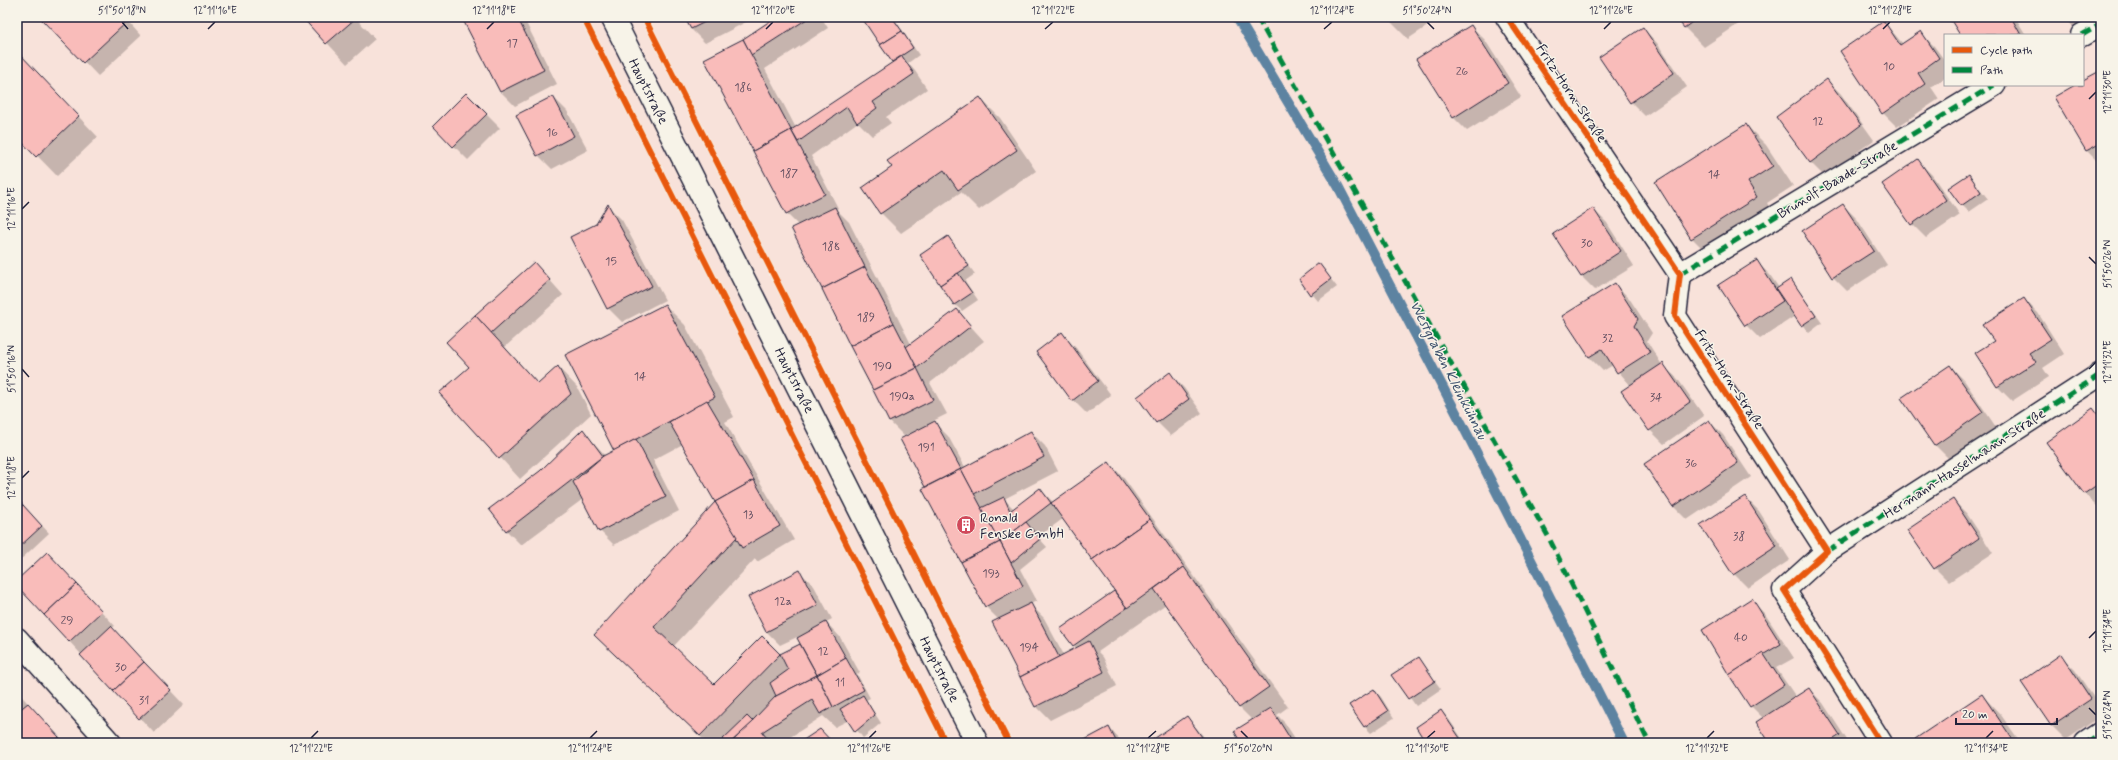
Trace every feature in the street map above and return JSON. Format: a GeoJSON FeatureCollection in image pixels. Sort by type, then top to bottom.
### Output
{"type":"FeatureCollection","features":[{"type":"Feature","properties":{"kind":"street","name":"Hauptstraße"},"geometry":{"type":"LineString","coordinates":[[612,17],[977,743]]}},
{"type":"Feature","properties":{"kind":"street","name":"Fritz-Horn-Straße"},"geometry":{"type":"LineString","coordinates":[[1512,19],[1680,274],[1675,316],[1827,551]]}},
{"type":"Feature","properties":{"kind":"street"},"geometry":{"type":"LineString","coordinates":[[2084,34],[2101,24]]}},
{"type":"Feature","properties":{"kind":"street","name":"Brunolf-Baade-Straße"},"geometry":{"type":"LineString","coordinates":[[1680,274],[1992,86]]}},
{"type":"Feature","properties":{"kind":"street","name":"Hermann-Hasselmann-Straße"},"geometry":{"type":"LineString","coordinates":[[1827,551],[2101,374]]}},
{"type":"Feature","properties":{"kind":"street"},"geometry":{"type":"LineString","coordinates":[[1827,551],[1784,590],[1881,743]]}},
{"type":"Feature","properties":{"kind":"street"},"geometry":{"type":"LineString","coordinates":[[17,640],[110,743]]}},
{"type":"Feature","properties":{"kind":"street"},"geometry":{"type":"LineString","coordinates":[[2086,743],[2101,734]]}},
{"type":"Feature","properties":{"kind":"building"},"geometry":{"type":"Polygon","coordinates":[[[45,17],[124,17],[128,21],[83,63],[42,20],[45,17]]]}},
{"type":"Feature","properties":{"kind":"building"},"geometry":{"type":"Polygon","coordinates":[[[302,17],[355,17],[356,18],[326,44],[302,17]]]}},
{"type":"Feature","properties":{"kind":"building"},"geometry":{"type":"Polygon","coordinates":[[[517,17],[544,70],[500,92],[462,18],[517,17]]]}},
{"type":"Feature","properties":{"kind":"building"},"geometry":{"type":"Polygon","coordinates":[[[684,17],[715,17],[691,29],[684,17]]]}},
{"type":"Feature","properties":{"kind":"building"},"geometry":{"type":"Polygon","coordinates":[[[776,17],[810,17],[751,55],[743,39],[776,17]]]}},
{"type":"Feature","properties":{"kind":"building"},"geometry":{"type":"Polygon","coordinates":[[[870,17],[892,17],[902,31],[880,45],[864,21],[870,17]]]}},
{"type":"Feature","properties":{"kind":"building"},"geometry":{"type":"Polygon","coordinates":[[[1676,17],[1699,17],[1684,28],[1676,17]]]}},
{"type":"Feature","properties":{"kind":"building"},"geometry":{"type":"Polygon","coordinates":[[[1949,17],[2011,17],[2020,34],[1959,34],[1949,17]]]}},
{"type":"Feature","properties":{"kind":"building"},"geometry":{"type":"Polygon","coordinates":[[[1884,21],[1900,45],[1921,31],[1939,58],[1918,73],[1925,84],[1882,114],[1840,51],[1884,21]]]}},
{"type":"Feature","properties":{"kind":"building"},"geometry":{"type":"Polygon","coordinates":[[[1471,25],[1508,83],[1453,118],[1416,59],[1471,25]]]}},
{"type":"Feature","properties":{"kind":"building"},"geometry":{"type":"Polygon","coordinates":[[[1643,27],[1674,73],[1630,103],[1599,57],[1643,27]]]}},
{"type":"Feature","properties":{"kind":"building"},"geometry":{"type":"Polygon","coordinates":[[[902,31],[913,48],[892,62],[880,45],[902,31]]]}},
{"type":"Feature","properties":{"kind":"building"},"geometry":{"type":"Polygon","coordinates":[[[743,39],[791,130],[753,151],[704,59],[743,39]]]}},
{"type":"Feature","properties":{"kind":"building"},"geometry":{"type":"Polygon","coordinates":[[[18,52],[79,116],[36,157],[17,137],[18,52]]]}},
{"type":"Feature","properties":{"kind":"building"},"geometry":{"type":"Polygon","coordinates":[[[902,56],[914,74],[873,102],[877,108],[857,123],[847,107],[798,142],[791,130],[902,56]]]}},
{"type":"Feature","properties":{"kind":"building"},"geometry":{"type":"Polygon","coordinates":[[[2098,72],[2101,78],[2101,143],[2086,151],[2054,97],[2073,86],[2084,86],[2084,79],[2098,72]]]}},
{"type":"Feature","properties":{"kind":"building"},"geometry":{"type":"Polygon","coordinates":[[[1827,79],[1861,125],[1810,163],[1776,117],[1827,79]]]}},
{"type":"Feature","properties":{"kind":"building"},"geometry":{"type":"Polygon","coordinates":[[[466,93],[487,114],[453,147],[433,126],[466,93]]]}},
{"type":"Feature","properties":{"kind":"building"},"geometry":{"type":"Polygon","coordinates":[[[553,96],[574,136],[537,156],[516,115],[553,96]]]}},
{"type":"Feature","properties":{"kind":"building"},"geometry":{"type":"Polygon","coordinates":[[[980,97],[1017,150],[958,190],[944,170],[880,214],[862,188],[892,167],[887,161],[980,97]]]}},
{"type":"Feature","properties":{"kind":"building"},"geometry":{"type":"Polygon","coordinates":[[[1746,124],[1773,166],[1748,182],[1757,197],[1691,239],[1655,182],[1746,124]]]}},
{"type":"Feature","properties":{"kind":"building"},"geometry":{"type":"Polygon","coordinates":[[[791,130],[825,194],[786,214],[753,151],[791,130]]]}},
{"type":"Feature","properties":{"kind":"building"},"geometry":{"type":"Polygon","coordinates":[[[1918,159],[1946,200],[1911,225],[1882,184],[1918,159]]]}},
{"type":"Feature","properties":{"kind":"building"},"geometry":{"type":"Polygon","coordinates":[[[1969,174],[1981,192],[1961,206],[1948,188],[1969,174]]]}},
{"type":"Feature","properties":{"kind":"building"},"geometry":{"type":"Polygon","coordinates":[[[608,204],[652,286],[607,309],[570,237],[596,224],[608,204]]]}},
{"type":"Feature","properties":{"kind":"building"},"geometry":{"type":"Polygon","coordinates":[[[1843,204],[1874,251],[1832,278],[1802,231],[1843,204]]]}},
{"type":"Feature","properties":{"kind":"building"},"geometry":{"type":"Polygon","coordinates":[[[835,207],[865,267],[822,289],[791,228],[835,207]]]}},
{"type":"Feature","properties":{"kind":"building"},"geometry":{"type":"Polygon","coordinates":[[[1593,208],[1621,251],[1581,277],[1553,234],[1593,208]]]}},
{"type":"Feature","properties":{"kind":"building"},"geometry":{"type":"Polygon","coordinates":[[[948,236],[969,266],[940,285],[920,255],[948,236]]]}},
{"type":"Feature","properties":{"kind":"building"},"geometry":{"type":"Polygon","coordinates":[[[1757,260],[1783,301],[1745,326],[1718,285],[1757,260]]]}},
{"type":"Feature","properties":{"kind":"building"},"geometry":{"type":"Polygon","coordinates":[[[534,262],[550,280],[491,333],[475,315],[534,262]]]}},
{"type":"Feature","properties":{"kind":"building"},"geometry":{"type":"Polygon","coordinates":[[[1319,263],[1331,279],[1310,295],[1299,279],[1319,263]]]}},
{"type":"Feature","properties":{"kind":"building"},"geometry":{"type":"Polygon","coordinates":[[[865,267],[894,323],[850,346],[822,289],[865,267]]]}},
{"type":"Feature","properties":{"kind":"building"},"geometry":{"type":"Polygon","coordinates":[[[958,273],[972,293],[954,305],[940,285],[958,273]]]}},
{"type":"Feature","properties":{"kind":"building"},"geometry":{"type":"Polygon","coordinates":[[[1791,279],[1816,316],[1801,326],[1776,289],[1791,279]]]}},
{"type":"Feature","properties":{"kind":"building"},"geometry":{"type":"Polygon","coordinates":[[[1615,283],[1638,319],[1634,326],[1650,352],[1617,373],[1602,349],[1589,357],[1562,316],[1615,283]]]}},
{"type":"Feature","properties":{"kind":"building"},"geometry":{"type":"Polygon","coordinates":[[[2024,298],[2051,339],[2029,353],[2036,362],[1997,387],[1975,353],[1994,341],[1982,325],[2024,298]]]}},
{"type":"Feature","properties":{"kind":"building"},"geometry":{"type":"Polygon","coordinates":[[[665,304],[715,397],[614,451],[565,355],[665,304]]]}},
{"type":"Feature","properties":{"kind":"building"},"geometry":{"type":"Polygon","coordinates":[[[957,309],[971,326],[917,368],[906,347],[957,309]]]}},
{"type":"Feature","properties":{"kind":"building"},"geometry":{"type":"Polygon","coordinates":[[[475,315],[538,384],[558,366],[571,394],[499,459],[439,393],[469,367],[446,342],[475,315]]]}},
{"type":"Feature","properties":{"kind":"building"},"geometry":{"type":"Polygon","coordinates":[[[894,323],[917,368],[873,390],[850,346],[894,323]]]}},
{"type":"Feature","properties":{"kind":"building"},"geometry":{"type":"Polygon","coordinates":[[[1062,332],[1098,381],[1072,401],[1036,352],[1062,332]]]}},
{"type":"Feature","properties":{"kind":"building"},"geometry":{"type":"Polygon","coordinates":[[[1663,363],[1690,402],[1649,431],[1621,391],[1663,363]]]}},
{"type":"Feature","properties":{"kind":"building"},"geometry":{"type":"Polygon","coordinates":[[[1950,365],[1983,412],[1934,446],[1901,398],[1950,365]]]}},
{"type":"Feature","properties":{"kind":"building"},"geometry":{"type":"Polygon","coordinates":[[[917,368],[933,400],[889,422],[873,390],[917,368]]]}},
{"type":"Feature","properties":{"kind":"building"},"geometry":{"type":"Polygon","coordinates":[[[1170,372],[1189,399],[1156,423],[1137,397],[1170,372]]]}},
{"type":"Feature","properties":{"kind":"building"},"geometry":{"type":"Polygon","coordinates":[[[707,400],[754,480],[715,502],[669,422],[707,400]]]}},
{"type":"Feature","properties":{"kind":"building"},"geometry":{"type":"Polygon","coordinates":[[[2093,408],[2101,419],[2101,482],[2084,494],[2046,442],[2093,408]]]}},
{"type":"Feature","properties":{"kind":"building"},"geometry":{"type":"Polygon","coordinates":[[[1709,420],[1738,463],[1673,507],[1644,464],[1709,420]]]}},
{"type":"Feature","properties":{"kind":"building"},"geometry":{"type":"Polygon","coordinates":[[[935,421],[961,469],[925,487],[900,439],[935,421]]]}},
{"type":"Feature","properties":{"kind":"building"},"geometry":{"type":"Polygon","coordinates":[[[583,429],[603,456],[506,531],[489,509],[540,471],[583,429]]]}},
{"type":"Feature","properties":{"kind":"building"},"geometry":{"type":"Polygon","coordinates":[[[1031,431],[1044,457],[974,494],[961,469],[1031,431]]]}},
{"type":"Feature","properties":{"kind":"building"},"geometry":{"type":"Polygon","coordinates":[[[636,439],[666,497],[599,532],[573,482],[603,456],[636,439]]]}},
{"type":"Feature","properties":{"kind":"building"},"geometry":{"type":"Polygon","coordinates":[[[1109,462],[1150,519],[1092,560],[1051,503],[1109,462]]]}},
{"type":"Feature","properties":{"kind":"building","name":"Ronald Fenske GmbH"},"geometry":{"type":"Polygon","coordinates":[[[961,469],[1000,542],[961,562],[922,489],[961,469]]]}},
{"type":"Feature","properties":{"kind":"building"},"geometry":{"type":"Polygon","coordinates":[[[754,480],[780,526],[742,548],[715,502],[754,480]]]}},
{"type":"Feature","properties":{"kind":"building"},"geometry":{"type":"Polygon","coordinates":[[[1040,488],[1051,503],[1000,542],[981,508],[1004,497],[1010,511],[1040,488]]]}},
{"type":"Feature","properties":{"kind":"building"},"geometry":{"type":"Polygon","coordinates":[[[1745,496],[1777,546],[1733,575],[1700,525],[1745,496]]]}},
{"type":"Feature","properties":{"kind":"building"},"geometry":{"type":"Polygon","coordinates":[[[17,498],[23,505],[17,510],[17,498]]]}},
{"type":"Feature","properties":{"kind":"building"},"geometry":{"type":"Polygon","coordinates":[[[1953,499],[1979,538],[1934,569],[1907,530],[1953,499]]]}},
{"type":"Feature","properties":{"kind":"building"},"geometry":{"type":"Polygon","coordinates":[[[715,502],[737,537],[654,627],[714,684],[762,636],[780,654],[700,736],[594,635],[715,502]]]}},
{"type":"Feature","properties":{"kind":"building"},"geometry":{"type":"Polygon","coordinates":[[[23,505],[42,526],[17,549],[17,510],[23,505]]]}},
{"type":"Feature","properties":{"kind":"building"},"geometry":{"type":"Polygon","coordinates":[[[1150,519],[1184,567],[1127,608],[1092,560],[1150,519]]]}},
{"type":"Feature","properties":{"kind":"building"},"geometry":{"type":"Polygon","coordinates":[[[1026,522],[1040,539],[1011,563],[1000,542],[1026,522]]]}},
{"type":"Feature","properties":{"kind":"building"},"geometry":{"type":"Polygon","coordinates":[[[1000,542],[1023,586],[985,607],[961,562],[1000,542]]]}},
{"type":"Feature","properties":{"kind":"building"},"geometry":{"type":"Polygon","coordinates":[[[47,552],[77,584],[44,615],[17,586],[17,580],[47,552]]]}},
{"type":"Feature","properties":{"kind":"building"},"geometry":{"type":"Polygon","coordinates":[[[1184,567],[1269,687],[1239,708],[1154,589],[1184,567]]]}},
{"type":"Feature","properties":{"kind":"building"},"geometry":{"type":"Polygon","coordinates":[[[800,570],[818,605],[766,632],[748,597],[800,570]]]}},
{"type":"Feature","properties":{"kind":"building"},"geometry":{"type":"Polygon","coordinates":[[[77,584],[102,611],[69,642],[44,615],[77,584]]]}},
{"type":"Feature","properties":{"kind":"building"},"geometry":{"type":"Polygon","coordinates":[[[1114,591],[1127,608],[1073,646],[1060,629],[1114,591]]]}},
{"type":"Feature","properties":{"kind":"building"},"geometry":{"type":"Polygon","coordinates":[[[1752,598],[1781,644],[1729,675],[1702,630],[1752,598]]]}},
{"type":"Feature","properties":{"kind":"building"},"geometry":{"type":"Polygon","coordinates":[[[1031,603],[1059,657],[1020,677],[992,622],[1031,603]]]}},
{"type":"Feature","properties":{"kind":"building"},"geometry":{"type":"Polygon","coordinates":[[[826,622],[846,658],[817,675],[797,638],[826,622]]]}},
{"type":"Feature","properties":{"kind":"building"},"geometry":{"type":"Polygon","coordinates":[[[111,626],[144,662],[113,691],[80,655],[111,626]]]}},
{"type":"Feature","properties":{"kind":"building"},"geometry":{"type":"Polygon","coordinates":[[[1089,641],[1104,672],[1035,707],[1020,677],[1089,641]]]}},
{"type":"Feature","properties":{"kind":"building"},"geometry":{"type":"Polygon","coordinates":[[[800,644],[817,675],[776,696],[770,683],[788,670],[780,654],[800,644]]]}},
{"type":"Feature","properties":{"kind":"building"},"geometry":{"type":"Polygon","coordinates":[[[1763,653],[1784,685],[1750,707],[1729,675],[1763,653]]]}},
{"type":"Feature","properties":{"kind":"building"},"geometry":{"type":"Polygon","coordinates":[[[2061,654],[2091,699],[2051,726],[2021,682],[2061,654]]]}},
{"type":"Feature","properties":{"kind":"building"},"geometry":{"type":"Polygon","coordinates":[[[1419,657],[1435,681],[1408,699],[1391,675],[1419,657]]]}},
{"type":"Feature","properties":{"kind":"building"},"geometry":{"type":"Polygon","coordinates":[[[846,658],[864,690],[833,707],[817,675],[846,658]]]}},
{"type":"Feature","properties":{"kind":"building"},"geometry":{"type":"Polygon","coordinates":[[[144,662],[171,690],[139,719],[113,691],[144,662]]]}},
{"type":"Feature","properties":{"kind":"building"},"geometry":{"type":"Polygon","coordinates":[[[817,675],[833,707],[820,714],[812,700],[762,732],[771,743],[737,743],[734,740],[776,696],[817,675]]]}},
{"type":"Feature","properties":{"kind":"building"},"geometry":{"type":"Polygon","coordinates":[[[1809,688],[1840,735],[1828,743],[1770,743],[1756,722],[1809,688]]]}},
{"type":"Feature","properties":{"kind":"building"},"geometry":{"type":"Polygon","coordinates":[[[1374,689],[1388,711],[1364,727],[1349,705],[1374,689]]]}},
{"type":"Feature","properties":{"kind":"building"},"geometry":{"type":"Polygon","coordinates":[[[1982,694],[2015,743],[1917,743],[1915,739],[1982,694]]]}},
{"type":"Feature","properties":{"kind":"building"},"geometry":{"type":"Polygon","coordinates":[[[863,695],[875,715],[855,732],[840,709],[863,695]]]}},
{"type":"Feature","properties":{"kind":"building"},"geometry":{"type":"Polygon","coordinates":[[[28,703],[59,737],[53,743],[17,743],[17,712],[28,703]]]}},
{"type":"Feature","properties":{"kind":"building"},"geometry":{"type":"Polygon","coordinates":[[[1271,708],[1293,743],[1241,743],[1234,731],[1271,708]]]}},
{"type":"Feature","properties":{"kind":"building"},"geometry":{"type":"Polygon","coordinates":[[[1441,710],[1462,741],[1459,743],[1426,743],[1416,727],[1441,710]]]}},
{"type":"Feature","properties":{"kind":"building"},"geometry":{"type":"Polygon","coordinates":[[[747,716],[753,722],[730,743],[723,743],[721,741],[747,716]]]}},
{"type":"Feature","properties":{"kind":"building"},"geometry":{"type":"Polygon","coordinates":[[[1187,716],[1202,737],[1193,743],[1148,743],[1187,716]]]}},
{"type":"Feature","properties":{"kind":"building"},"geometry":{"type":"Polygon","coordinates":[[[1109,727],[1117,743],[1079,743],[1109,727]]]}},
{"type":"Feature","properties":{"kind":"building"},"geometry":{"type":"Polygon","coordinates":[[[820,729],[833,743],[799,743],[820,729]]]}},
{"type":"Feature","properties":{"kind":"building"},"geometry":{"type":"Polygon","coordinates":[[[59,737],[65,743],[53,743],[59,737]]]}},
{"type":"Feature","properties":{"kind":"waterway","name":"Westgraben Kleinkühnau"},"geometry":{"type":"LineString","coordinates":[[1237,17],[1338,186],[1462,424],[1624,743]]}},
{"type":"Feature","properties":{"kind":"marked path"},"geometry":{"type":"LineString","coordinates":[[1257,17],[1548,536],[1649,743]]}},
{"type":"Feature","properties":{"kind":"marked path"},"geometry":{"type":"LineString","coordinates":[[1510,23],[1519,17]]}},
{"type":"Feature","properties":{"kind":"marked path"},"geometry":{"type":"LineString","coordinates":[[2084,34],[2101,24]]}},
{"type":"Feature","properties":{"kind":"marked path"},"geometry":{"type":"LineString","coordinates":[[1680,274],[1992,86]]}},
{"type":"Feature","properties":{"kind":"marked path"},"geometry":{"type":"LineString","coordinates":[[1827,551],[2101,374]]}},
{"type":"Feature","properties":{"kind":"marked path"},"geometry":{"type":"LineString","coordinates":[[2086,743],[2101,733]]}},
{"type":"Feature","properties":{"kind":"cycle path"},"geometry":{"type":"LineString","coordinates":[[583,17],[946,743]]}},
{"type":"Feature","properties":{"kind":"cycle path"},"geometry":{"type":"LineString","coordinates":[[644,17],[1009,743]]}},
{"type":"Feature","properties":{"kind":"cycle path"},"geometry":{"type":"LineString","coordinates":[[1507,17],[1680,274],[1675,316],[1827,551],[1784,590],[1881,743]]}},
{"type":"Feature","properties":{"kind":"place","name":"Ronald Fenske GmbH"},"geometry":{"type":"Point","coordinates":[966,525]}}]}
